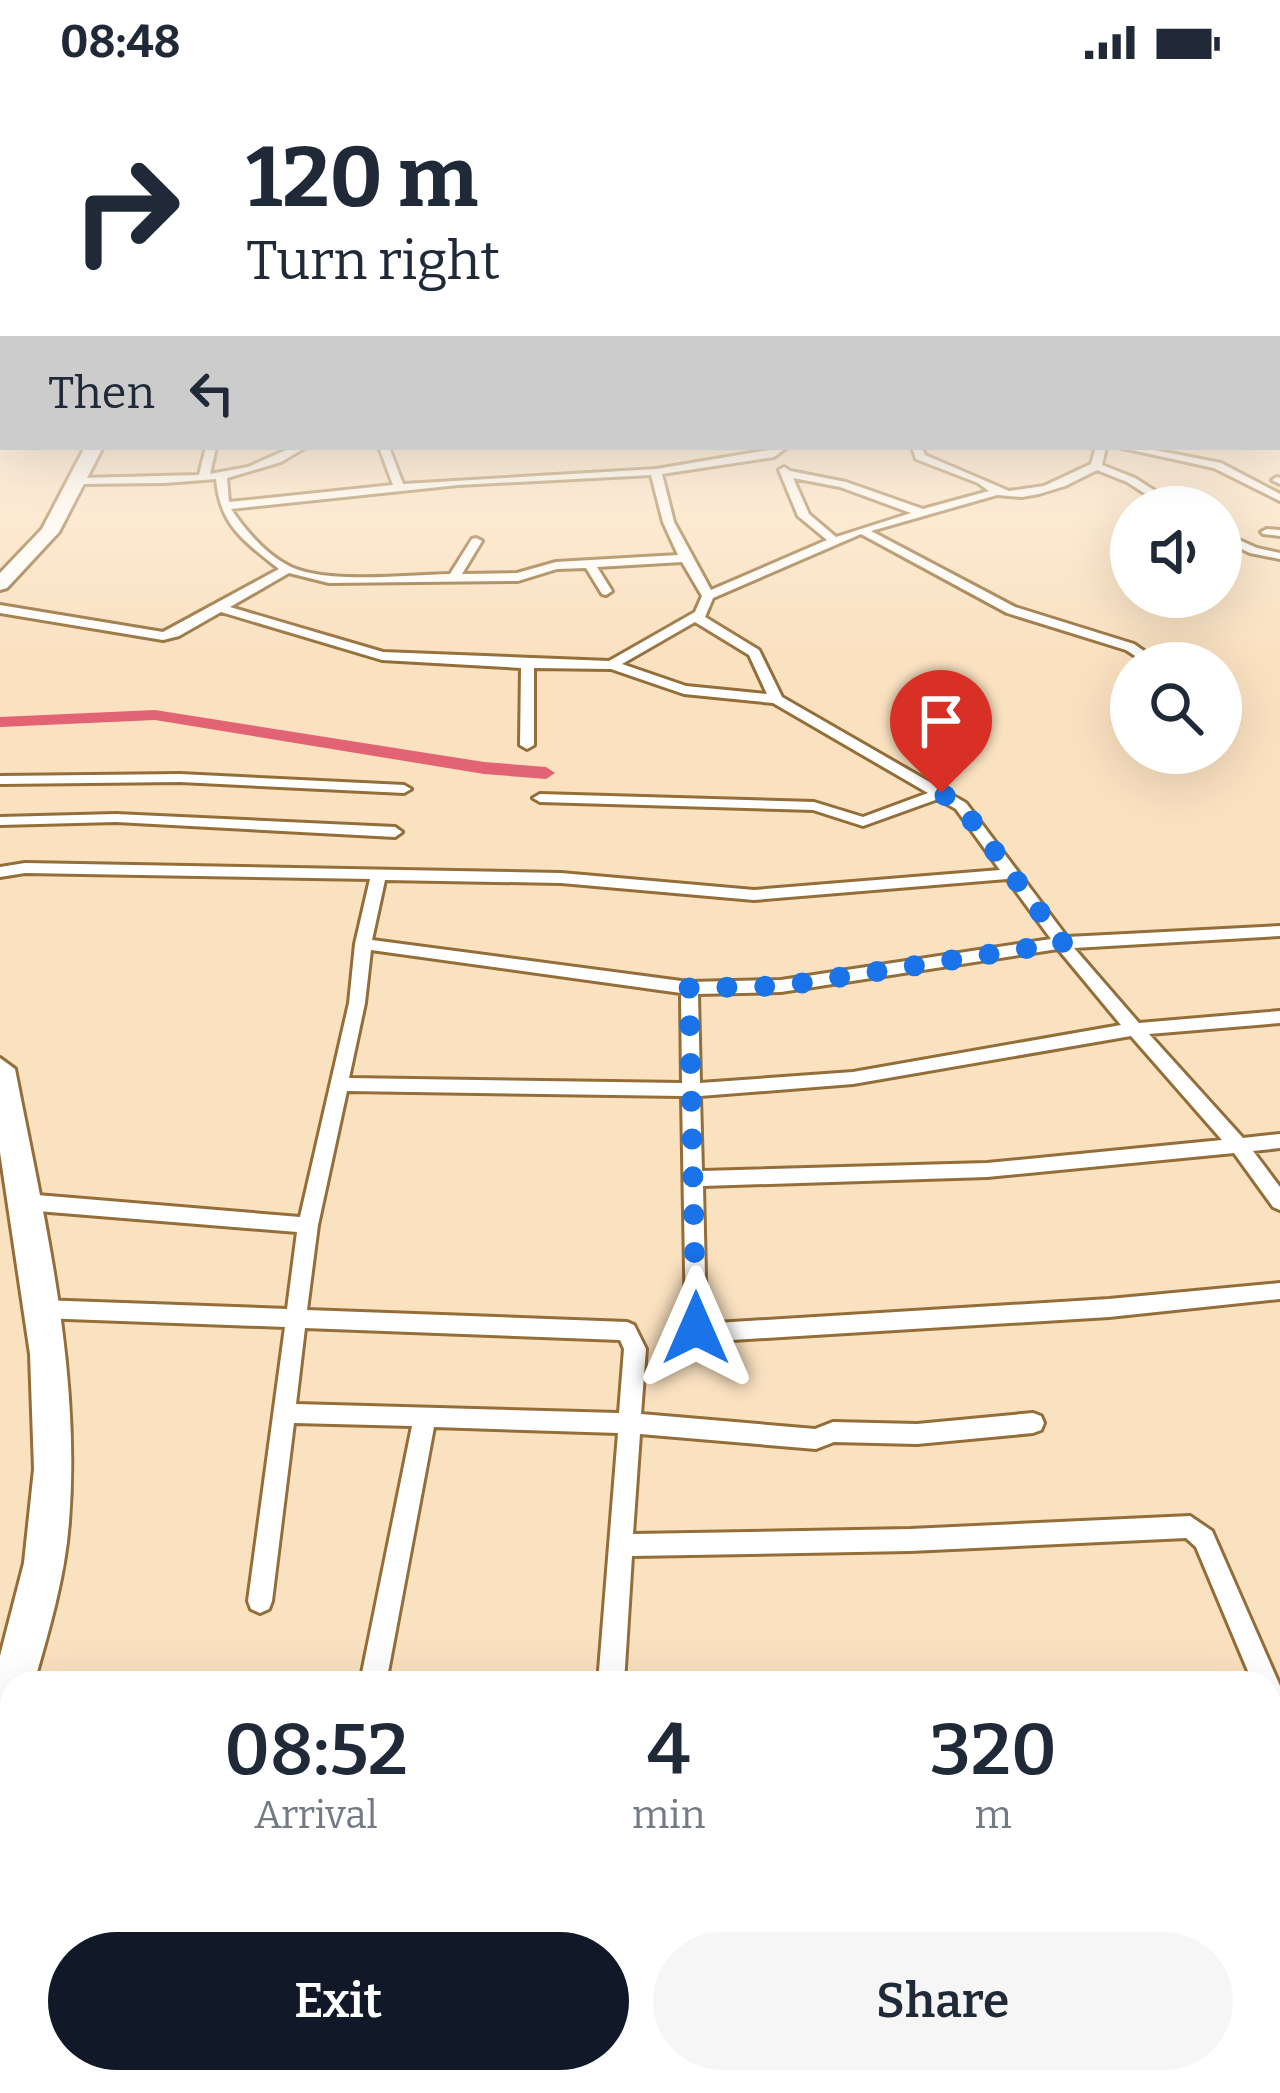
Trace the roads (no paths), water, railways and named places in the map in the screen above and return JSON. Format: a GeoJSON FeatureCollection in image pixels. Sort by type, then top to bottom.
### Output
{"type":"FeatureCollection","features":[{"type":"Feature","properties":{"kind":"highway"},"geometry":{"type":"LineString","coordinates":[[0,584],[9,568],[50,532],[83,473]]}},
{"type":"Feature","properties":{"kind":"highway"},"geometry":{"type":"LineString","coordinates":[[0,1069],[25,1202],[52,1442],[50,1522],[16,1671]]}},
{"type":"Feature","properties":{"kind":"street"},"geometry":{"type":"LineString","coordinates":[[80,481],[226,473]]}},
{"type":"Feature","properties":{"kind":"street"},"geometry":{"type":"LineString","coordinates":[[394,473],[399,487]]}},
{"type":"Feature","properties":{"kind":"street"},"geometry":{"type":"LineString","coordinates":[[224,506],[399,487],[643,473]]}},
{"type":"Feature","properties":{"kind":"street"},"geometry":{"type":"LineString","coordinates":[[656,473],[658,496],[708,596]]}},
{"type":"Feature","properties":{"kind":"street"},"geometry":{"type":"LineString","coordinates":[[961,473],[997,492]]}},
{"type":"Feature","properties":{"kind":"street"},"geometry":{"type":"LineString","coordinates":[[611,665],[698,614],[708,596],[861,530],[997,492],[1016,495],[1084,473]]}},
{"type":"Feature","properties":{"kind":"street"},"geometry":{"type":"LineString","coordinates":[[1113,473],[1140,486]]}},
{"type":"Feature","properties":{"kind":"street"},"geometry":{"type":"LineString","coordinates":[[1232,473],[1280,498]]}},
{"type":"Feature","properties":{"kind":"street"},"geometry":{"type":"LineString","coordinates":[[221,474],[224,506],[244,536],[287,569],[329,579],[518,577],[556,566],[685,558]]}},
{"type":"Feature","properties":{"kind":"street"},"geometry":{"type":"LineString","coordinates":[[787,474],[856,488],[920,512]]}},
{"type":"Feature","properties":{"kind":"street"},"geometry":{"type":"LineString","coordinates":[[787,474],[804,517],[836,542]]}},
{"type":"Feature","properties":{"kind":"street"},"geometry":{"type":"LineString","coordinates":[[861,530],[1011,610],[1114,642]]}},
{"type":"Feature","properties":{"kind":"street"},"geometry":{"type":"LineString","coordinates":[[454,578],[476,542]]}},
{"type":"Feature","properties":{"kind":"street"},"geometry":{"type":"LineString","coordinates":[[1242,545],[1280,556]]}},
{"type":"Feature","properties":{"kind":"street"},"geometry":{"type":"LineString","coordinates":[[589,563],[606,591]]}},
{"type":"Feature","properties":{"kind":"street"},"geometry":{"type":"LineString","coordinates":[[0,608],[163,636],[287,569]]}},
{"type":"Feature","properties":{"kind":"street"},"geometry":{"type":"LineString","coordinates":[[217,607],[382,656],[611,665],[684,690],[776,699],[817,719],[961,806],[1063,943],[1240,1147],[1280,1202]]}},
{"type":"Feature","properties":{"kind":"street"},"geometry":{"type":"LineString","coordinates":[[698,614],[702,622],[754,653],[776,699]]}},
{"type":"Feature","properties":{"kind":"street"},"geometry":{"type":"LineString","coordinates":[[527,745],[528,664]]}},
{"type":"Feature","properties":{"kind":"street"},"geometry":{"type":"LineString","coordinates":[[0,780],[179,778],[404,789]]}},
{"type":"Feature","properties":{"kind":"street"},"geometry":{"type":"LineString","coordinates":[[540,798],[814,806],[863,822],[941,793]]}},
{"type":"Feature","properties":{"kind":"street"},"geometry":{"type":"LineString","coordinates":[[0,821],[116,818],[395,832]]}},
{"type":"Feature","properties":{"kind":"street"},"geometry":{"type":"LineString","coordinates":[[0,872],[25,868],[561,878],[754,895],[1013,874]]}},
{"type":"Feature","properties":{"kind":"street"},"geometry":{"type":"LineString","coordinates":[[260,1601],[308,1225],[340,1084],[378,876]]}},
{"type":"Feature","properties":{"kind":"street"},"geometry":{"type":"LineString","coordinates":[[363,944],[689,988],[782,986],[1063,943],[1280,931]]}},
{"type":"Feature","properties":{"kind":"street"},"geometry":{"type":"LineString","coordinates":[[689,988],[696,1328],[716,1332],[1109,1308],[1280,1291]]}},
{"type":"Feature","properties":{"kind":"street"},"geometry":{"type":"LineString","coordinates":[[340,1084],[690,1090],[853,1078],[1134,1029],[1280,1018]]}},
{"type":"Feature","properties":{"kind":"street"},"geometry":{"type":"LineString","coordinates":[[696,1179],[987,1170],[1280,1141]]}},
{"type":"Feature","properties":{"kind":"street"},"geometry":{"type":"LineString","coordinates":[[25,1202],[308,1225]]}},
{"type":"Feature","properties":{"kind":"street"},"geometry":{"type":"LineString","coordinates":[[40,1310],[627,1331],[635,1349],[612,1671]]}},
{"type":"Feature","properties":{"kind":"street"},"geometry":{"type":"LineString","coordinates":[[286,1413],[630,1423],[816,1439],[832,1432],[916,1433],[1033,1423]]}},
{"type":"Feature","properties":{"kind":"street"},"geometry":{"type":"LineString","coordinates":[[375,1671],[424,1417]]}},
{"type":"Feature","properties":{"kind":"street"},"geometry":{"type":"LineString","coordinates":[[622,1545],[910,1540],[1190,1527],[1204,1539],[1261,1671]]}},
{"type":"Feature","properties":{"kind":"waterway"},"geometry":{"type":"LineString","coordinates":[[0,722],[155,715],[484,768],[546,773]]}}]}
